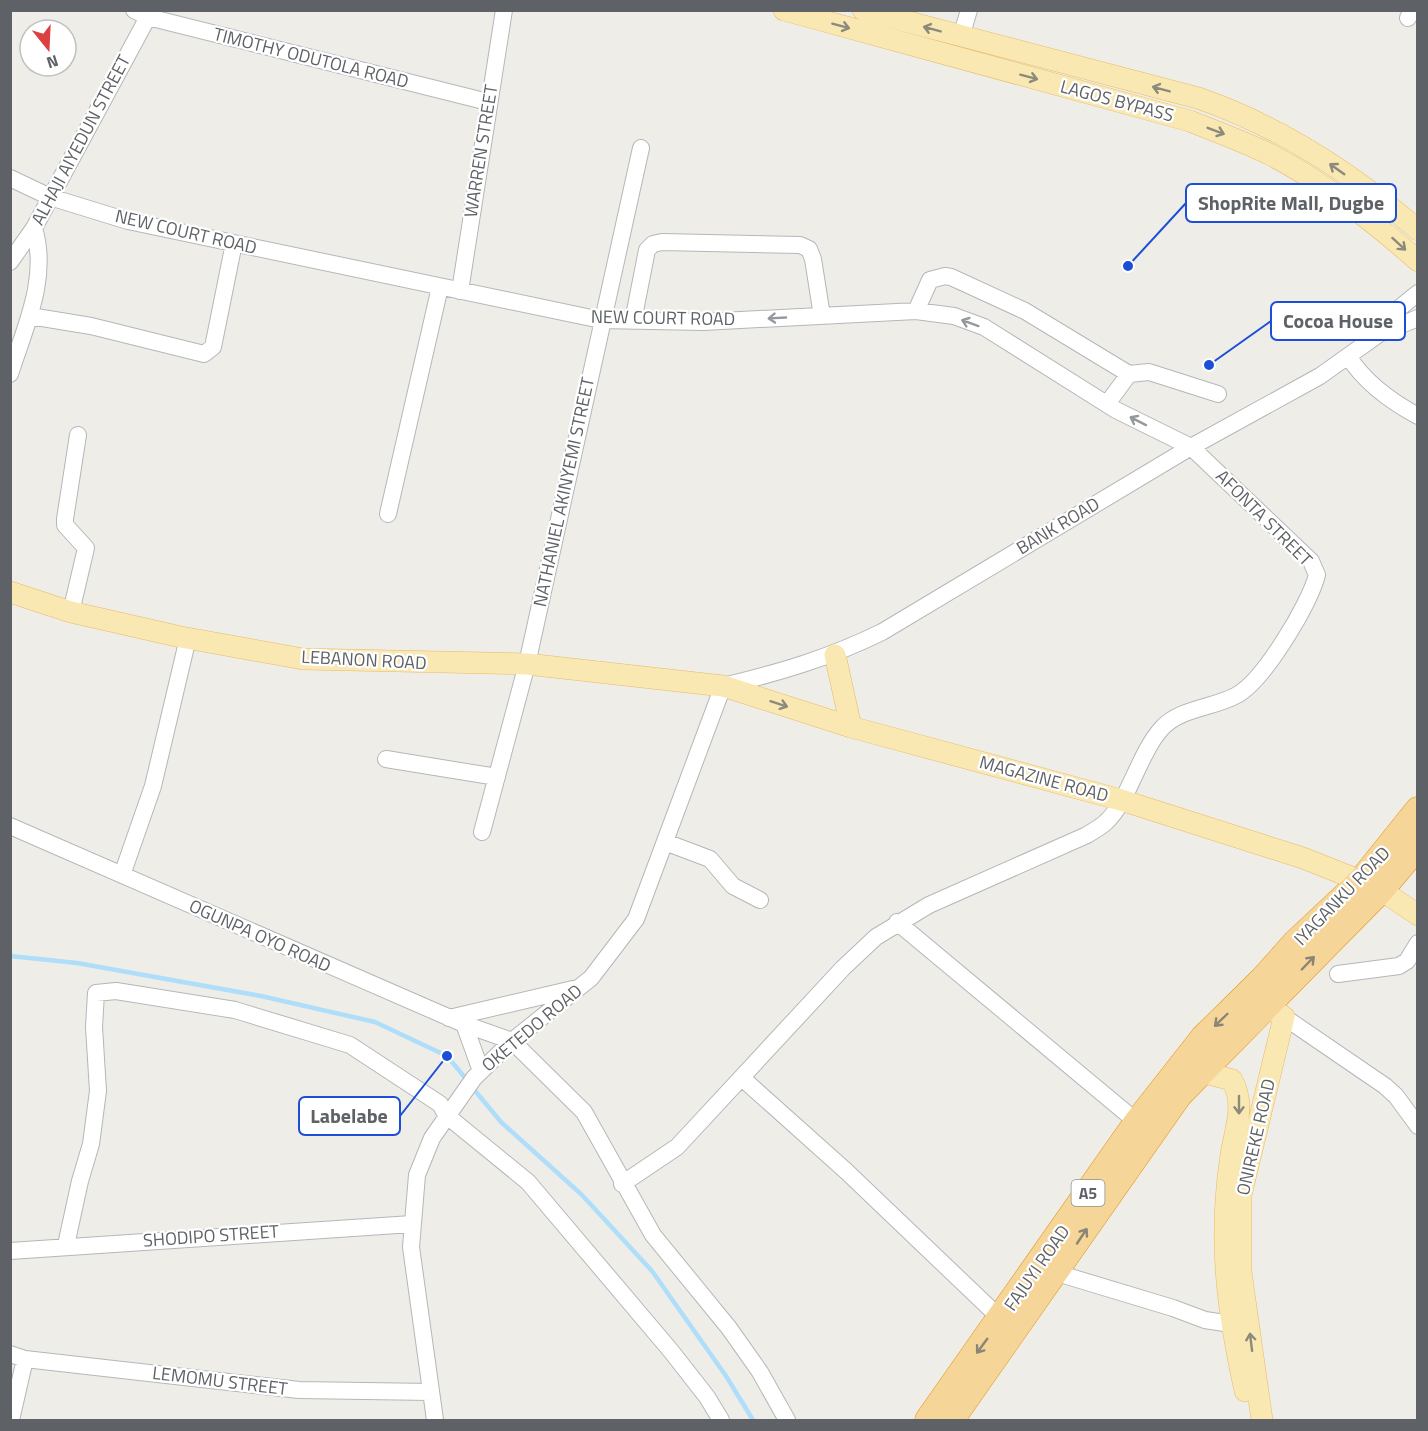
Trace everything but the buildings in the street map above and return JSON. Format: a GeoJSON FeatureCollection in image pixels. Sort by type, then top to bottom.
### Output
{"type":"FeatureCollection","features":[{"type":"Feature","properties":{"kind":"highway","name":"IYAGANKU ROAD"},"geometry":{"type":"LineString","coordinates":[[1275,1011],[1377,884],[1418,810]]}},
{"type":"Feature","properties":{"kind":"highway","name":"IYAGANKU ROAD"},"geometry":{"type":"LineString","coordinates":[[1263,979],[1296,942],[1377,884],[1418,846]]}},
{"type":"Feature","properties":{"kind":"highway","name":"FAJUYI ROAD"},"geometry":{"type":"LineString","coordinates":[[928,1420],[1137,1122],[1203,1038],[1263,979]]}},
{"type":"Feature","properties":{"kind":"highway","name":"FAJUYI ROAD"},"geometry":{"type":"LineString","coordinates":[[951,1420],[1057,1273],[1179,1095],[1202,1072],[1275,1011]]}},
{"type":"Feature","properties":{"kind":"main road","name":"LAGOS BYPASS"},"geometry":{"type":"LineString","coordinates":[[784,10],[1190,120],[1273,156],[1303,174],[1380,227],[1418,261]]}},
{"type":"Feature","properties":{"kind":"main road","name":"LAGOS BYPASS"},"geometry":{"type":"LineString","coordinates":[[863,10],[1198,98],[1244,116],[1309,150],[1394,210],[1418,230]]}},
{"type":"Feature","properties":{"kind":"main road"},"geometry":{"type":"LineString","coordinates":[[1190,120],[1198,98]]}},
{"type":"Feature","properties":{"kind":"main road","name":"LEBANON ROAD"},"geometry":{"type":"LineString","coordinates":[[10,592],[71,612],[188,638],[303,659],[527,664],[723,686]]}},
{"type":"Feature","properties":{"kind":"main road"},"geometry":{"type":"LineString","coordinates":[[835,655],[851,728]]}},
{"type":"Feature","properties":{"kind":"main road","name":"MAGAZINE ROAD"},"geometry":{"type":"LineString","coordinates":[[723,686],[851,728],[1120,800],[1303,858],[1418,898]]}},
{"type":"Feature","properties":{"kind":"main road","name":"MAGAZINE ROAD"},"geometry":{"type":"LineString","coordinates":[[1377,884],[1418,915]]}},
{"type":"Feature","properties":{"kind":"main road","name":"ONIREKE ROAD"},"geometry":{"type":"LineString","coordinates":[[1262,1420],[1257,1401],[1241,1272],[1241,1196],[1275,1011]]}},
{"type":"Feature","properties":{"kind":"main road","name":"ONIREKE ROAD"},"geometry":{"type":"LineString","coordinates":[[1202,1072],[1232,1080],[1239,1092],[1240,1108],[1227,1183],[1223,1232],[1231,1324],[1251,1420]]}},
{"type":"Feature","properties":{"kind":"street","name":"WARREN STREET"},"geometry":{"type":"LineString","coordinates":[[460,291],[504,10]]}},
{"type":"Feature","properties":{"kind":"street"},"geometry":{"type":"LineString","coordinates":[[962,37],[969,10]]}},
{"type":"Feature","properties":{"kind":"street","name":"TIMOTHY ODUTOLA ROAD"},"geometry":{"type":"LineString","coordinates":[[141,14],[488,102]]}},
{"type":"Feature","properties":{"kind":"street","name":"ALHAJI AIYEDUN STREET"},"geometry":{"type":"LineString","coordinates":[[10,262],[34,228],[141,14]]}},
{"type":"Feature","properties":{"kind":"street","name":"NATHANIEL AKINYEMI STREET"},"geometry":{"type":"LineString","coordinates":[[482,832],[527,664],[601,320],[641,148]]}},
{"type":"Feature","properties":{"kind":"street","name":"NEW COURT ROAD"},"geometry":{"type":"LineString","coordinates":[[10,178],[50,197],[128,220],[601,320],[703,322],[916,310],[954,316],[984,327],[1107,404],[1191,447]]}},
{"type":"Feature","properties":{"kind":"street"},"geometry":{"type":"LineString","coordinates":[[10,374],[30,316],[40,256],[34,228]]}},
{"type":"Feature","properties":{"kind":"street"},"geometry":{"type":"LineString","coordinates":[[633,321],[647,250],[652,244],[662,242],[800,245],[809,249],[813,259],[822,316]]}},
{"type":"Feature","properties":{"kind":"street"},"geometry":{"type":"LineString","coordinates":[[30,316],[91,327],[204,354],[213,347],[234,243]]}},
{"type":"Feature","properties":{"kind":"street"},"geometry":{"type":"LineString","coordinates":[[916,310],[930,280],[945,276],[951,277],[1025,311],[1129,374],[1149,372],[1218,394]]}},
{"type":"Feature","properties":{"kind":"street"},"geometry":{"type":"LineString","coordinates":[[388,514],[440,287]]}},
{"type":"Feature","properties":{"kind":"street","name":"BANK ROAD"},"geometry":{"type":"LineString","coordinates":[[1379,334],[1397,310],[1418,293]]}},
{"type":"Feature","properties":{"kind":"street","name":"BANK ROAD"},"geometry":{"type":"LineString","coordinates":[[723,686],[797,668],[835,655],[882,632],[1191,447],[1320,376],[1379,334],[1418,318]]}},
{"type":"Feature","properties":{"kind":"street"},"geometry":{"type":"LineString","coordinates":[[1348,356],[1359,372],[1380,392],[1418,416]]}},
{"type":"Feature","properties":{"kind":"street"},"geometry":{"type":"LineString","coordinates":[[1107,404],[1129,374]]}},
{"type":"Feature","properties":{"kind":"street"},"geometry":{"type":"LineString","coordinates":[[71,612],[86,548],[65,525],[64,519],[78,435]]}},
{"type":"Feature","properties":{"kind":"street","name":"AFONTA STREET"},"geometry":{"type":"LineString","coordinates":[[1120,800],[1162,727],[1182,715],[1237,695],[1251,684],[1269,663],[1313,591],[1317,576],[1311,561],[1191,447]]}},
{"type":"Feature","properties":{"kind":"street"},"geometry":{"type":"LineString","coordinates":[[122,875],[153,786],[188,638]]}},
{"type":"Feature","properties":{"kind":"street","name":"OKETEDO ROAD"},"geometry":{"type":"LineString","coordinates":[[435,1420],[411,1247],[417,1175],[432,1138],[448,1112],[478,1074],[513,1041],[591,978],[636,919],[723,686]]}},
{"type":"Feature","properties":{"kind":"street"},"geometry":{"type":"LineString","coordinates":[[386,759],[497,777]]}},
{"type":"Feature","properties":{"kind":"street"},"geometry":{"type":"LineString","coordinates":[[622,1184],[677,1147],[843,968],[876,938],[897,922],[928,905],[1087,834],[1106,822],[1120,800]]}},
{"type":"Feature","properties":{"kind":"street","name":"OGUNPA OYO ROAD"},"geometry":{"type":"LineString","coordinates":[[10,826],[456,1021],[513,1041]]}},
{"type":"Feature","properties":{"kind":"street"},"geometry":{"type":"LineString","coordinates":[[665,842],[710,859],[733,886],[760,900]]}},
{"type":"Feature","properties":{"kind":"street"},"geometry":{"type":"LineString","coordinates":[[897,922],[1137,1122]]}},
{"type":"Feature","properties":{"kind":"street"},"geometry":{"type":"LineString","coordinates":[[1338,975],[1398,966],[1407,961],[1418,943]]}},
{"type":"Feature","properties":{"kind":"street"},"geometry":{"type":"LineString","coordinates":[[478,1074],[456,1021],[579,987]]}},
{"type":"Feature","properties":{"kind":"street"},"geometry":{"type":"LineString","coordinates":[[66,1245],[91,1144],[98,1091],[94,1028],[96,993],[117,991],[235,1010],[351,1045],[440,1104],[528,1182],[671,1351],[707,1397],[721,1420]]}},
{"type":"Feature","properties":{"kind":"street"},"geometry":{"type":"LineString","coordinates":[[1275,1011],[1385,1086],[1396,1096],[1418,1126]]}},
{"type":"Feature","properties":{"kind":"street"},"geometry":{"type":"LineString","coordinates":[[513,1041],[584,1112],[622,1184],[653,1235],[760,1372],[787,1420]]}},
{"type":"Feature","properties":{"kind":"street"},"geometry":{"type":"LineString","coordinates":[[742,1078],[870,1194],[1001,1319]]}},
{"type":"Feature","properties":{"kind":"street","name":"SHODIPO STREET"},"geometry":{"type":"LineString","coordinates":[[10,1251],[66,1245],[412,1224]]}},
{"type":"Feature","properties":{"kind":"street"},"geometry":{"type":"LineString","coordinates":[[1057,1273],[1205,1320],[1231,1324]]}},
{"type":"Feature","properties":{"kind":"street"},"geometry":{"type":"LineString","coordinates":[[11,1420],[18,1357]]}},
{"type":"Feature","properties":{"kind":"street","name":"LEMOMU STREET"},"geometry":{"type":"LineString","coordinates":[[18,1357],[299,1390],[431,1392]]}},
{"type":"Feature","properties":{"kind":"waterway"},"geometry":{"type":"LineString","coordinates":[[10,956],[77,963],[261,996],[375,1022],[447,1056],[467,1080]]}},
{"type":"Feature","properties":{"kind":"waterway"},"geometry":{"type":"LineString","coordinates":[[472,1087],[501,1122],[582,1195],[652,1271],[726,1376],[753,1420]]}},
{"type":"Feature","properties":{"kind":"place","name":"ShopRite Mall, Dugbe"},"geometry":{"type":"Point","coordinates":[1128,266]}},
{"type":"Feature","properties":{"kind":"place","name":"Cocoa House"},"geometry":{"type":"Point","coordinates":[1209,365]}},
{"type":"Feature","properties":{"kind":"place","name":"Labelabe"},"geometry":{"type":"Point","coordinates":[447,1056]}}]}
